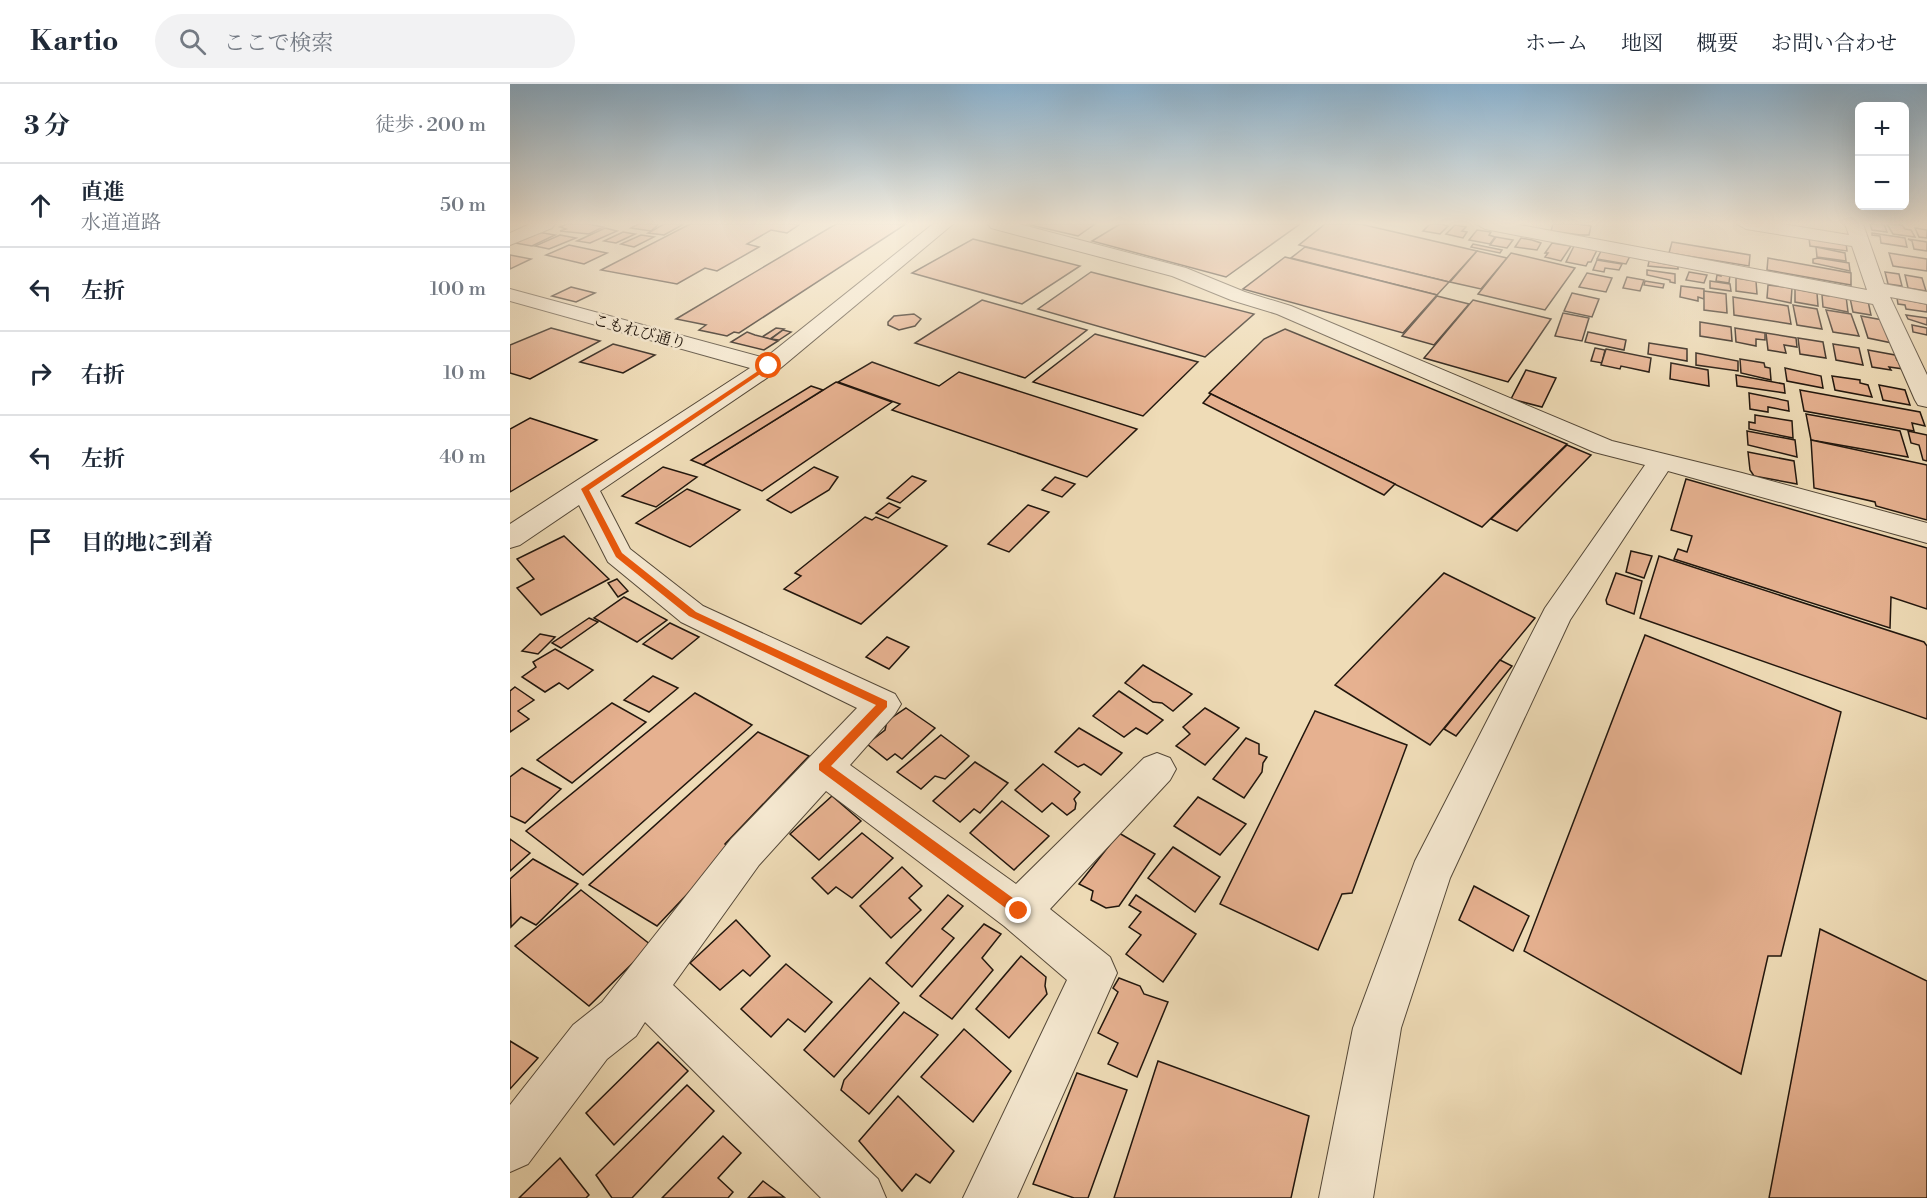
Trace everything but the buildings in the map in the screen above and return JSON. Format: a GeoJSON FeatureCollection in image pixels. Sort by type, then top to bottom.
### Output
{"type":"FeatureCollection","features":[{"type":"Feature","properties":{"kind":"street"},"geometry":{"type":"LineString","coordinates":[[510,538],[769,366],[880,276]]}},
{"type":"Feature","properties":{"kind":"street"},"geometry":{"type":"LineString","coordinates":[[1189,276],[1238,296],[1284,310],[1602,447],[1927,533]]}},
{"type":"Feature","properties":{"kind":"street"},"geometry":{"type":"LineString","coordinates":[[1777,276],[1878,294],[1927,298]]}},
{"type":"Feature","properties":{"kind":"street"},"geometry":{"type":"LineString","coordinates":[[1872,276],[1927,400]]}},
{"type":"Feature","properties":{"kind":"street","name":"こもれび通り"},"geometry":{"type":"LineString","coordinates":[[510,295],[769,366]]}},
{"type":"Feature","properties":{"kind":"street"},"geometry":{"type":"LineString","coordinates":[[1346,1198],[1377,1028],[1430,875],[1556,616],[1661,462]]}},
{"type":"Feature","properties":{"kind":"street"},"geometry":{"type":"LineString","coordinates":[[510,1146],[590,1042],[619,1019],[745,852],[883,704],[692,614],[619,555],[585,489]]}},
{"type":"Feature","properties":{"kind":"street"},"geometry":{"type":"LineString","coordinates":[[823,767],[1019,911],[1094,973],[990,1198]]}},
{"type":"Feature","properties":{"kind":"street"},"geometry":{"type":"LineString","coordinates":[[1019,911],[1157,769]]}},
{"type":"Feature","properties":{"kind":"street"},"geometry":{"type":"LineString","coordinates":[[642,987],[859,1198]]}},
{"type":"Feature","properties":{"kind":"route"},"geometry":{"type":"LineString","coordinates":[[769,366],[585,489],[619,555],[692,614],[883,704],[823,767],[1019,911]]}}]}
